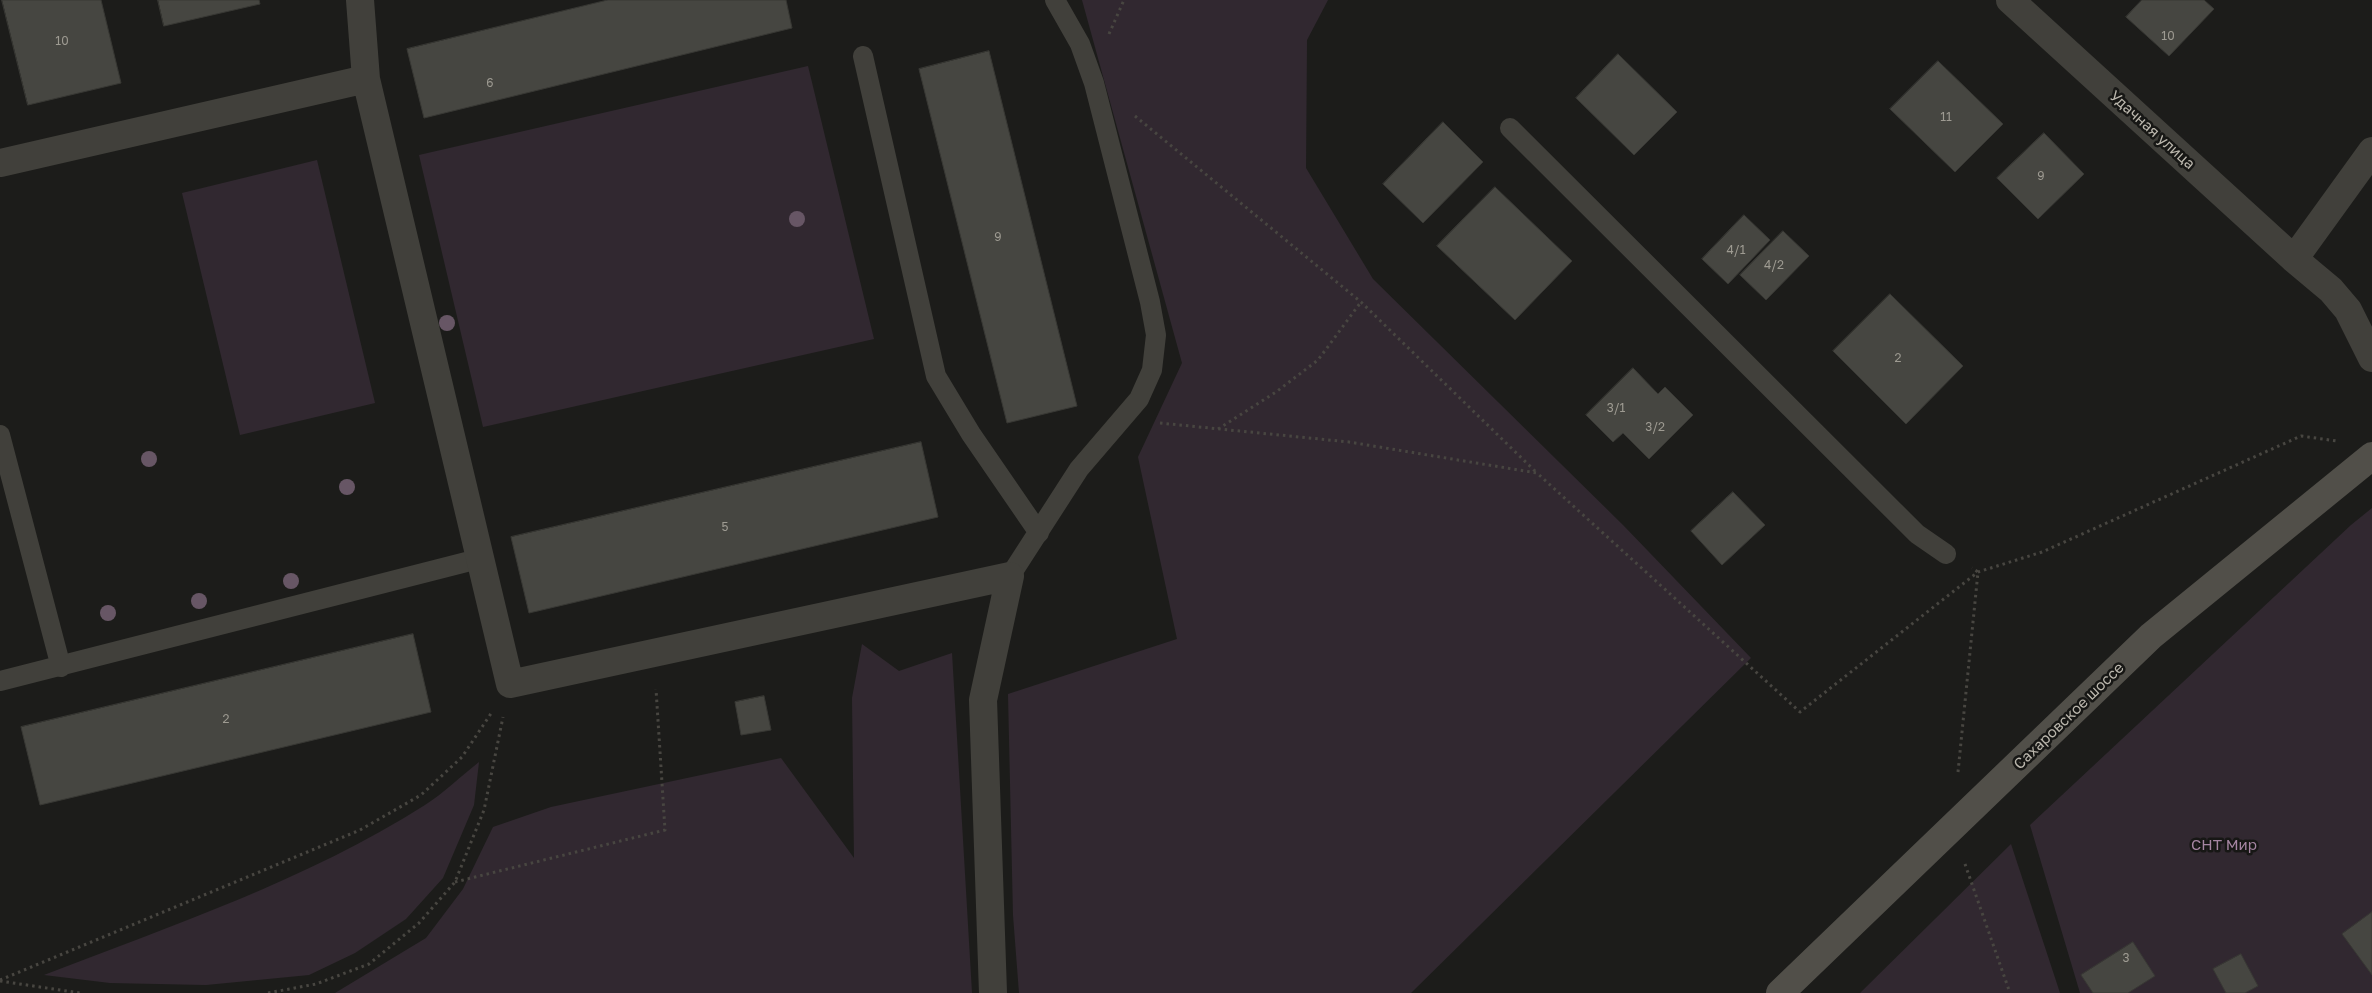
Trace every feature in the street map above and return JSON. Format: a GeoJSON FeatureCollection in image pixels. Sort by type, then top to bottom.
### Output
{"type":"FeatureCollection","features":[{"type":"Feature","properties":{"kind":"main road","name":"Сахаровское шоссе"},"geometry":{"type":"LineString","coordinates":[[1780,993],[1953,829],[2151,636],[2372,456]]}},
{"type":"Feature","properties":{"kind":"street"},"geometry":{"type":"LineString","coordinates":[[360,0],[366,79],[482,558],[510,684],[1010,576],[983,700],[993,993]]}},
{"type":"Feature","properties":{"kind":"street","name":"Удачная улица"},"geometry":{"type":"LineString","coordinates":[[2010,0],[2294,260],[2331,290],[2348,310],[2372,358]]}},
{"type":"Feature","properties":{"kind":"street"},"geometry":{"type":"LineString","coordinates":[[0,163],[366,79]]}},
{"type":"Feature","properties":{"kind":"street"},"geometry":{"type":"LineString","coordinates":[[2294,260],[2372,151]]}},
{"type":"Feature","properties":{"kind":"lane"},"geometry":{"type":"LineString","coordinates":[[1010,576],[1079,469],[1140,399],[1152,370],[1156,335],[1150,302],[1094,83],[1080,44],[1055,0]]}},
{"type":"Feature","properties":{"kind":"lane"},"geometry":{"type":"LineString","coordinates":[[863,56],[936,376],[971,434],[1039,533]]}},
{"type":"Feature","properties":{"kind":"lane"},"geometry":{"type":"LineString","coordinates":[[1510,128],[1917,534],[1946,554]]}},
{"type":"Feature","properties":{"kind":"lane"},"geometry":{"type":"LineString","coordinates":[[0,435],[61,667]]}},
{"type":"Feature","properties":{"kind":"lane"},"geometry":{"type":"LineString","coordinates":[[0,680],[61,667],[482,558]]}},
{"type":"Feature","properties":{"kind":"path"},"geometry":{"type":"LineString","coordinates":[[1094,83],[1361,302],[1537,473],[1800,712],[1978,572],[2042,552],[2302,436],[2346,442]]}},
{"type":"Feature","properties":{"kind":"path"},"geometry":{"type":"LineString","coordinates":[[1218,429],[1276,392],[1318,360],[1361,302]]}},
{"type":"Feature","properties":{"kind":"path"},"geometry":{"type":"LineString","coordinates":[[1122,418],[1349,442],[1537,473]]}},
{"type":"Feature","properties":{"kind":"path"},"geometry":{"type":"LineString","coordinates":[[1946,554],[1978,572]]}},
{"type":"Feature","properties":{"kind":"path"},"geometry":{"type":"LineString","coordinates":[[1978,572],[1953,829],[2010,993]]}},
{"type":"Feature","properties":{"kind":"path"},"geometry":{"type":"LineString","coordinates":[[455,882],[665,830],[653,653]]}},
{"type":"Feature","properties":{"kind":"path"},"geometry":{"type":"LineString","coordinates":[[268,993],[316,984],[369,964],[419,923],[455,882],[484,810],[510,684]]}},
{"type":"Feature","properties":{"kind":"path"},"geometry":{"type":"LineString","coordinates":[[0,980],[360,830],[421,795],[462,757],[510,684]]}},
{"type":"Feature","properties":{"kind":"path"},"geometry":{"type":"LineString","coordinates":[[0,980],[80,993]]}},
{"type":"Feature","properties":{"kind":"green space"},"geometry":{"type":"Polygon","coordinates":[[[1082,0],[1328,0],[1307,40],[1306,168],[1373,279],[1623,525],[1751,658],[1411,993],[1019,993],[1013,915],[1008,694],[1177,639],[1138,457],[1182,363],[1082,0]]]}},
{"type":"Feature","properties":{"kind":"green space"},"geometry":{"type":"Polygon","coordinates":[[[808,66],[874,339],[483,427],[419,155],[808,66]]]}},
{"type":"Feature","properties":{"kind":"green space"},"geometry":{"type":"Polygon","coordinates":[[[317,160],[375,403],[240,435],[182,193],[317,160]]]}},
{"type":"Feature","properties":{"kind":"green space","name":"СНТ Мир"},"geometry":{"type":"Polygon","coordinates":[[[2372,508],[2372,993],[2080,993],[2030,825],[2351,525],[2372,508]]]}},
{"type":"Feature","properties":{"kind":"green space"},"geometry":{"type":"Polygon","coordinates":[[[862,644],[899,671],[952,653],[972,993],[335,993],[426,938],[463,889],[493,827],[551,807],[781,758],[854,858],[852,698],[862,644]]]}},
{"type":"Feature","properties":{"kind":"green space"},"geometry":{"type":"Polygon","coordinates":[[[479,762],[474,805],[443,878],[406,919],[355,953],[309,975],[206,985],[110,983],[44,975],[239,899],[287,879],[334,856],[380,832],[425,805],[479,762]]]}},
{"type":"Feature","properties":{"kind":"green space"},"geometry":{"type":"Polygon","coordinates":[[[2011,844],[2060,993],[1860,993],[2011,844]]]}},
{"type":"Feature","properties":{"kind":"building"},"geometry":{"type":"Polygon","coordinates":[[[2,0],[101,0],[121,83],[28,105],[2,0]]]}},
{"type":"Feature","properties":{"kind":"building"},"geometry":{"type":"Polygon","coordinates":[[[158,0],[259,0],[260,4],[164,26],[158,0]]]}},
{"type":"Feature","properties":{"kind":"building"},"geometry":{"type":"Polygon","coordinates":[[[608,0],[786,0],[792,28],[424,118],[407,49],[608,0]]]}},
{"type":"Feature","properties":{"kind":"building"},"geometry":{"type":"Polygon","coordinates":[[[2142,0],[2204,0],[2214,9],[2169,56],[2126,17],[2142,0]]]}},
{"type":"Feature","properties":{"kind":"building"},"geometry":{"type":"Polygon","coordinates":[[[989,51],[1077,406],[1007,423],[919,69],[989,51]]]}},
{"type":"Feature","properties":{"kind":"building"},"geometry":{"type":"Polygon","coordinates":[[[1618,54],[1677,112],[1634,155],[1576,98],[1618,54]]]}},
{"type":"Feature","properties":{"kind":"building"},"geometry":{"type":"Polygon","coordinates":[[[1938,61],[2003,124],[1955,172],[1890,109],[1938,61]]]}},
{"type":"Feature","properties":{"kind":"building"},"geometry":{"type":"Polygon","coordinates":[[[1443,122],[1483,162],[1423,223],[1383,184],[1443,122]]]}},
{"type":"Feature","properties":{"kind":"building"},"geometry":{"type":"Polygon","coordinates":[[[2044,133],[2084,174],[2038,219],[1997,178],[2044,133]]]}},
{"type":"Feature","properties":{"kind":"building"},"geometry":{"type":"Polygon","coordinates":[[[1495,187],[1572,261],[1515,320],[1437,246],[1495,187]]]}},
{"type":"Feature","properties":{"kind":"building"},"geometry":{"type":"Polygon","coordinates":[[[1744,215],[1770,240],[1728,284],[1702,259],[1744,215]]]}},
{"type":"Feature","properties":{"kind":"building"},"geometry":{"type":"Polygon","coordinates":[[[1783,231],[1809,256],[1766,300],[1740,275],[1783,231]]]}},
{"type":"Feature","properties":{"kind":"building"},"geometry":{"type":"Polygon","coordinates":[[[1890,294],[1963,366],[1906,424],[1833,351],[1890,294]]]}},
{"type":"Feature","properties":{"kind":"building"},"geometry":{"type":"Polygon","coordinates":[[[1633,368],[1658,394],[1665,387],[1693,415],[1649,459],[1623,433],[1613,442],[1586,415],[1633,368]]]}},
{"type":"Feature","properties":{"kind":"building"},"geometry":{"type":"Polygon","coordinates":[[[921,442],[938,517],[529,613],[511,537],[921,442]]]}},
{"type":"Feature","properties":{"kind":"building"},"geometry":{"type":"Polygon","coordinates":[[[1733,492],[1765,525],[1722,565],[1691,531],[1733,492]]]}},
{"type":"Feature","properties":{"kind":"building"},"geometry":{"type":"Polygon","coordinates":[[[413,634],[431,712],[40,805],[21,727],[413,634]]]}},
{"type":"Feature","properties":{"kind":"building"},"geometry":{"type":"Polygon","coordinates":[[[764,696],[771,730],[741,735],[735,702],[764,696]]]}},
{"type":"Feature","properties":{"kind":"building"},"geometry":{"type":"Polygon","coordinates":[[[2372,912],[2372,975],[2342,934],[2372,912]]]}},
{"type":"Feature","properties":{"kind":"building"},"geometry":{"type":"Polygon","coordinates":[[[2133,942],[2155,976],[2128,993],[2093,993],[2081,975],[2133,942]]]}},
{"type":"Feature","properties":{"kind":"building"},"geometry":{"type":"Polygon","coordinates":[[[2241,954],[2258,986],[2245,993],[2226,993],[2213,969],[2241,954]]]}}]}
